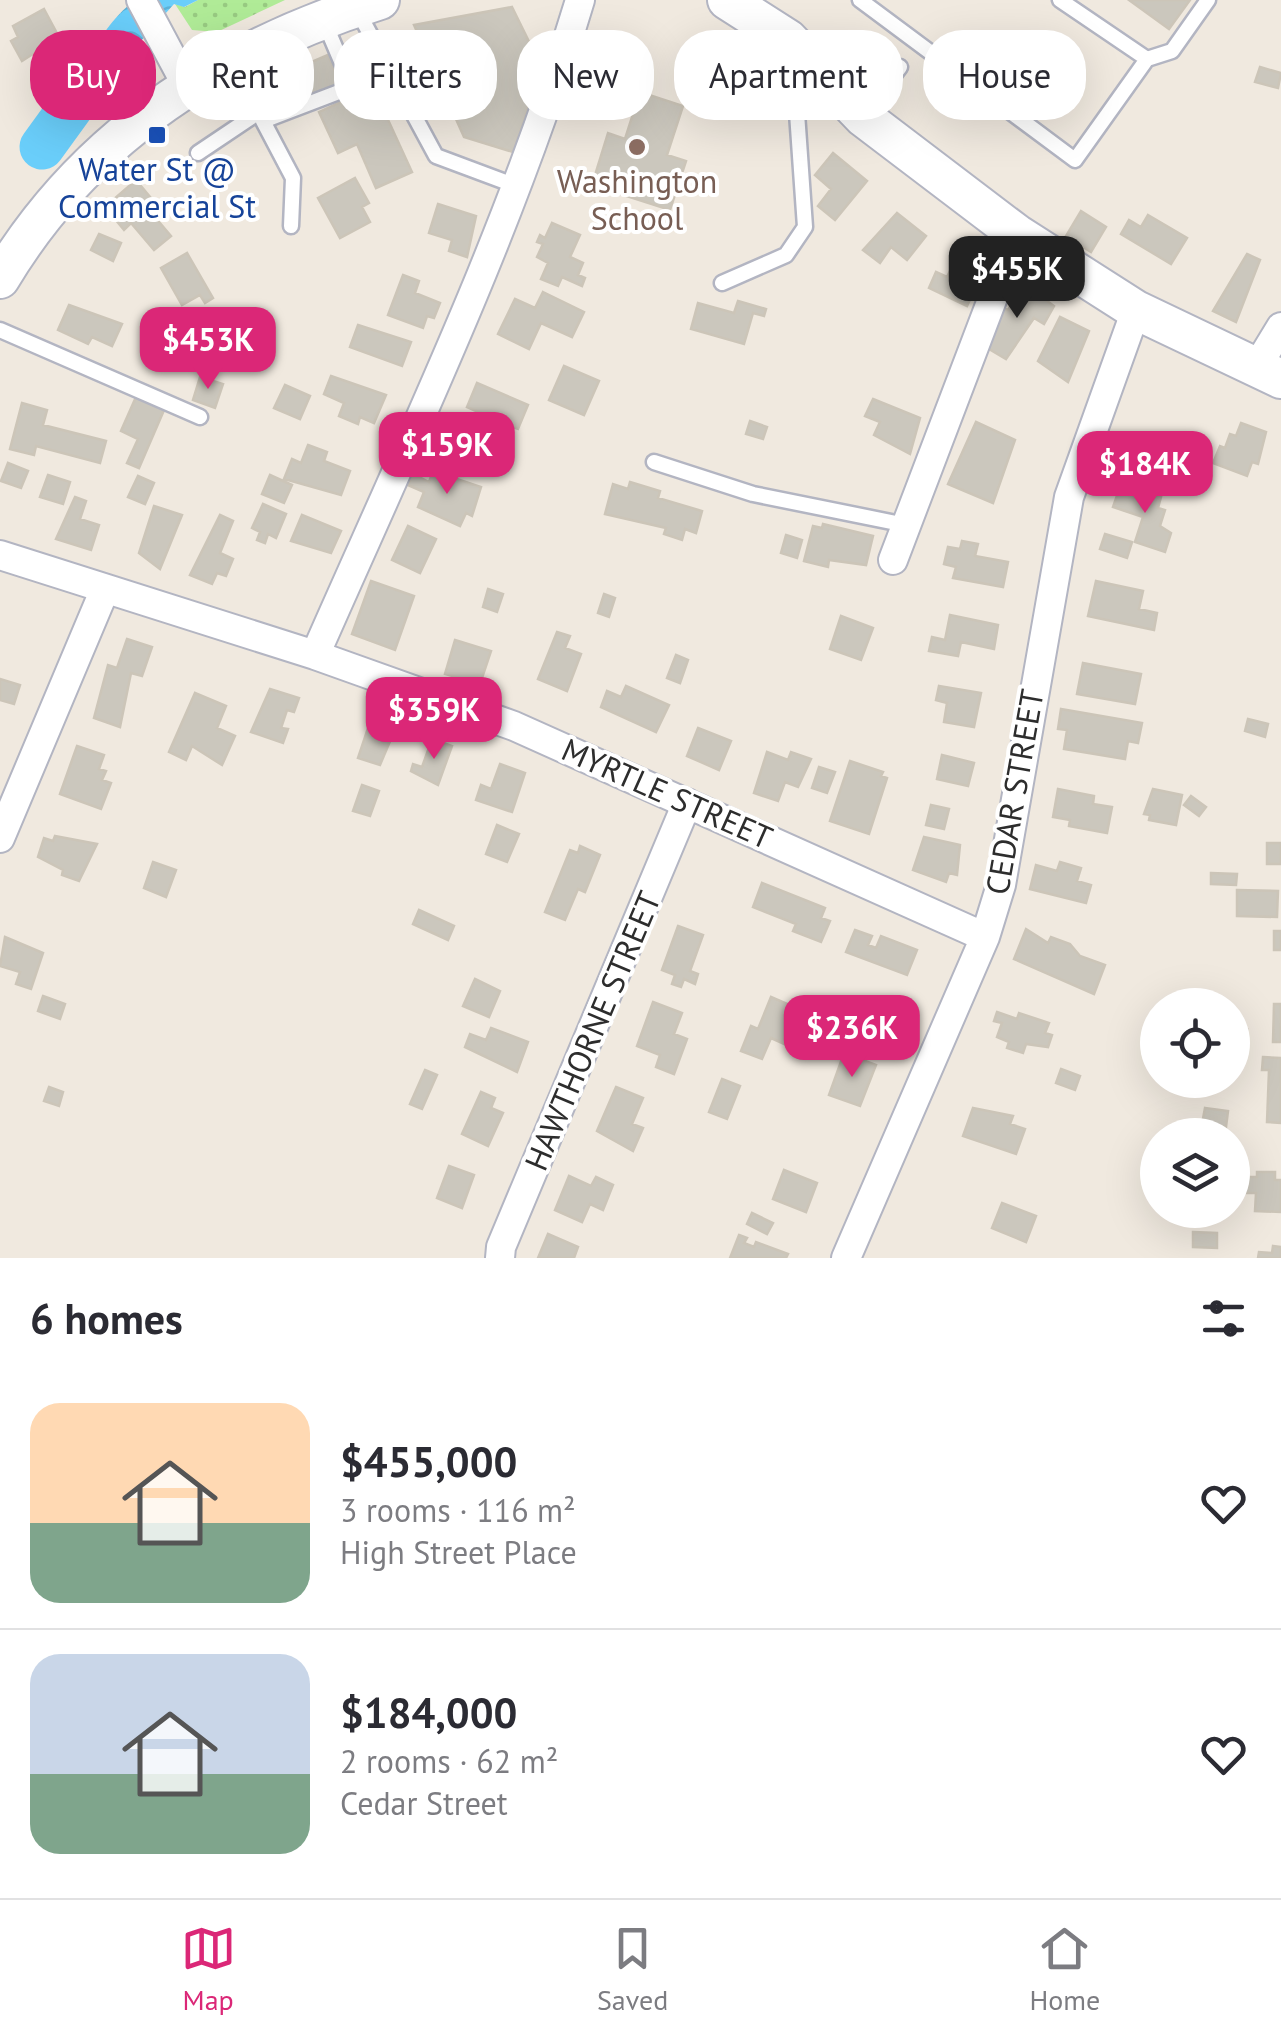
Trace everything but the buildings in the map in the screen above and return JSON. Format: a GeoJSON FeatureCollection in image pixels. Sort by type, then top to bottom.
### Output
{"type":"FeatureCollection","features":[{"type":"Feature","properties":{"kind":"main road"},"geometry":{"type":"LineString","coordinates":[[727,0],[770,30]]}},
{"type":"Feature","properties":{"kind":"main road"},"geometry":{"type":"LineString","coordinates":[[776,0],[790,30]]}},
{"type":"Feature","properties":{"kind":"main road"},"geometry":{"type":"LineString","coordinates":[[307,30],[354,10]]}},
{"type":"Feature","properties":{"kind":"main road"},"geometry":{"type":"LineString","coordinates":[[0,278],[42,216],[97,154],[176,94]]}},
{"type":"Feature","properties":{"kind":"main road"},"geometry":{"type":"LineString","coordinates":[[868,120],[1017,234],[1136,310],[1268,373]]}},
{"type":"Feature","properties":{"kind":"street"},"geometry":{"type":"LineString","coordinates":[[141,0],[176,67]]}},
{"type":"Feature","properties":{"kind":"street"},"geometry":{"type":"LineString","coordinates":[[315,656],[519,187],[580,0]]}},
{"type":"Feature","properties":{"kind":"street"},"geometry":{"type":"LineString","coordinates":[[894,560],[1017,234]]}},
{"type":"Feature","properties":{"kind":"street","name":"CEDAR STREET"},"geometry":{"type":"LineString","coordinates":[[846,1258],[985,937],[1013,832],[1069,498],[1136,310]]}},
{"type":"Feature","properties":{"kind":"street"},"geometry":{"type":"LineString","coordinates":[[1268,373],[1281,327]]}},
{"type":"Feature","properties":{"kind":"street","name":"MYRTLE STREET"},"geometry":{"type":"LineString","coordinates":[[0,555],[315,656],[514,726],[985,937]]}},
{"type":"Feature","properties":{"kind":"street"},"geometry":{"type":"LineString","coordinates":[[0,838],[105,589]]}},
{"type":"Feature","properties":{"kind":"street","name":"HAWTHORNE STREET"},"geometry":{"type":"LineString","coordinates":[[500,1258],[501,1247],[687,804]]}},
{"type":"Feature","properties":{"kind":"lane"},"geometry":{"type":"LineString","coordinates":[[860,0],[1075,160],[1147,59],[1172,51],[1208,0]]}},
{"type":"Feature","properties":{"kind":"lane"},"geometry":{"type":"LineString","coordinates":[[1060,0],[1147,59]]}},
{"type":"Feature","properties":{"kind":"lane"},"geometry":{"type":"LineString","coordinates":[[354,10],[436,156],[519,187]]}},
{"type":"Feature","properties":{"kind":"lane"},"geometry":{"type":"LineString","coordinates":[[314,100],[352,87],[354,10]]}},
{"type":"Feature","properties":{"kind":"lane"},"geometry":{"type":"LineString","coordinates":[[198,153],[256,120]]}},
{"type":"Feature","properties":{"kind":"lane"},"geometry":{"type":"LineString","coordinates":[[263,120],[293,178],[291,226]]}},
{"type":"Feature","properties":{"kind":"lane"},"geometry":{"type":"LineString","coordinates":[[722,284],[786,255],[804,227],[797,120]]}},
{"type":"Feature","properties":{"kind":"lane"},"geometry":{"type":"LineString","coordinates":[[0,330],[200,417]]}},
{"type":"Feature","properties":{"kind":"lane"},"geometry":{"type":"LineString","coordinates":[[654,462],[753,494],[906,525]]}},
{"type":"Feature","properties":{"kind":"green space"},"geometry":{"type":"Polygon","coordinates":[[[198,0],[285,0],[221,30],[192,30],[175,4],[185,7],[198,0]]]}},
{"type":"Feature","properties":{"kind":"water"},"geometry":{"type":"Polygon","coordinates":[[[135,0],[198,0],[184,7],[174,4],[151,30],[106,30],[135,0]]]}},
{"type":"Feature","properties":{"kind":"waterway"},"geometry":{"type":"LineString","coordinates":[[42,147],[62,120]]}},
{"type":"Feature","properties":{"kind":"place","name":"Water St @ Commercial St"},"geometry":{"type":"Point","coordinates":[157,135]}},
{"type":"Feature","properties":{"kind":"place","name":"Washington School"},"geometry":{"type":"Point","coordinates":[637,147]}}]}
